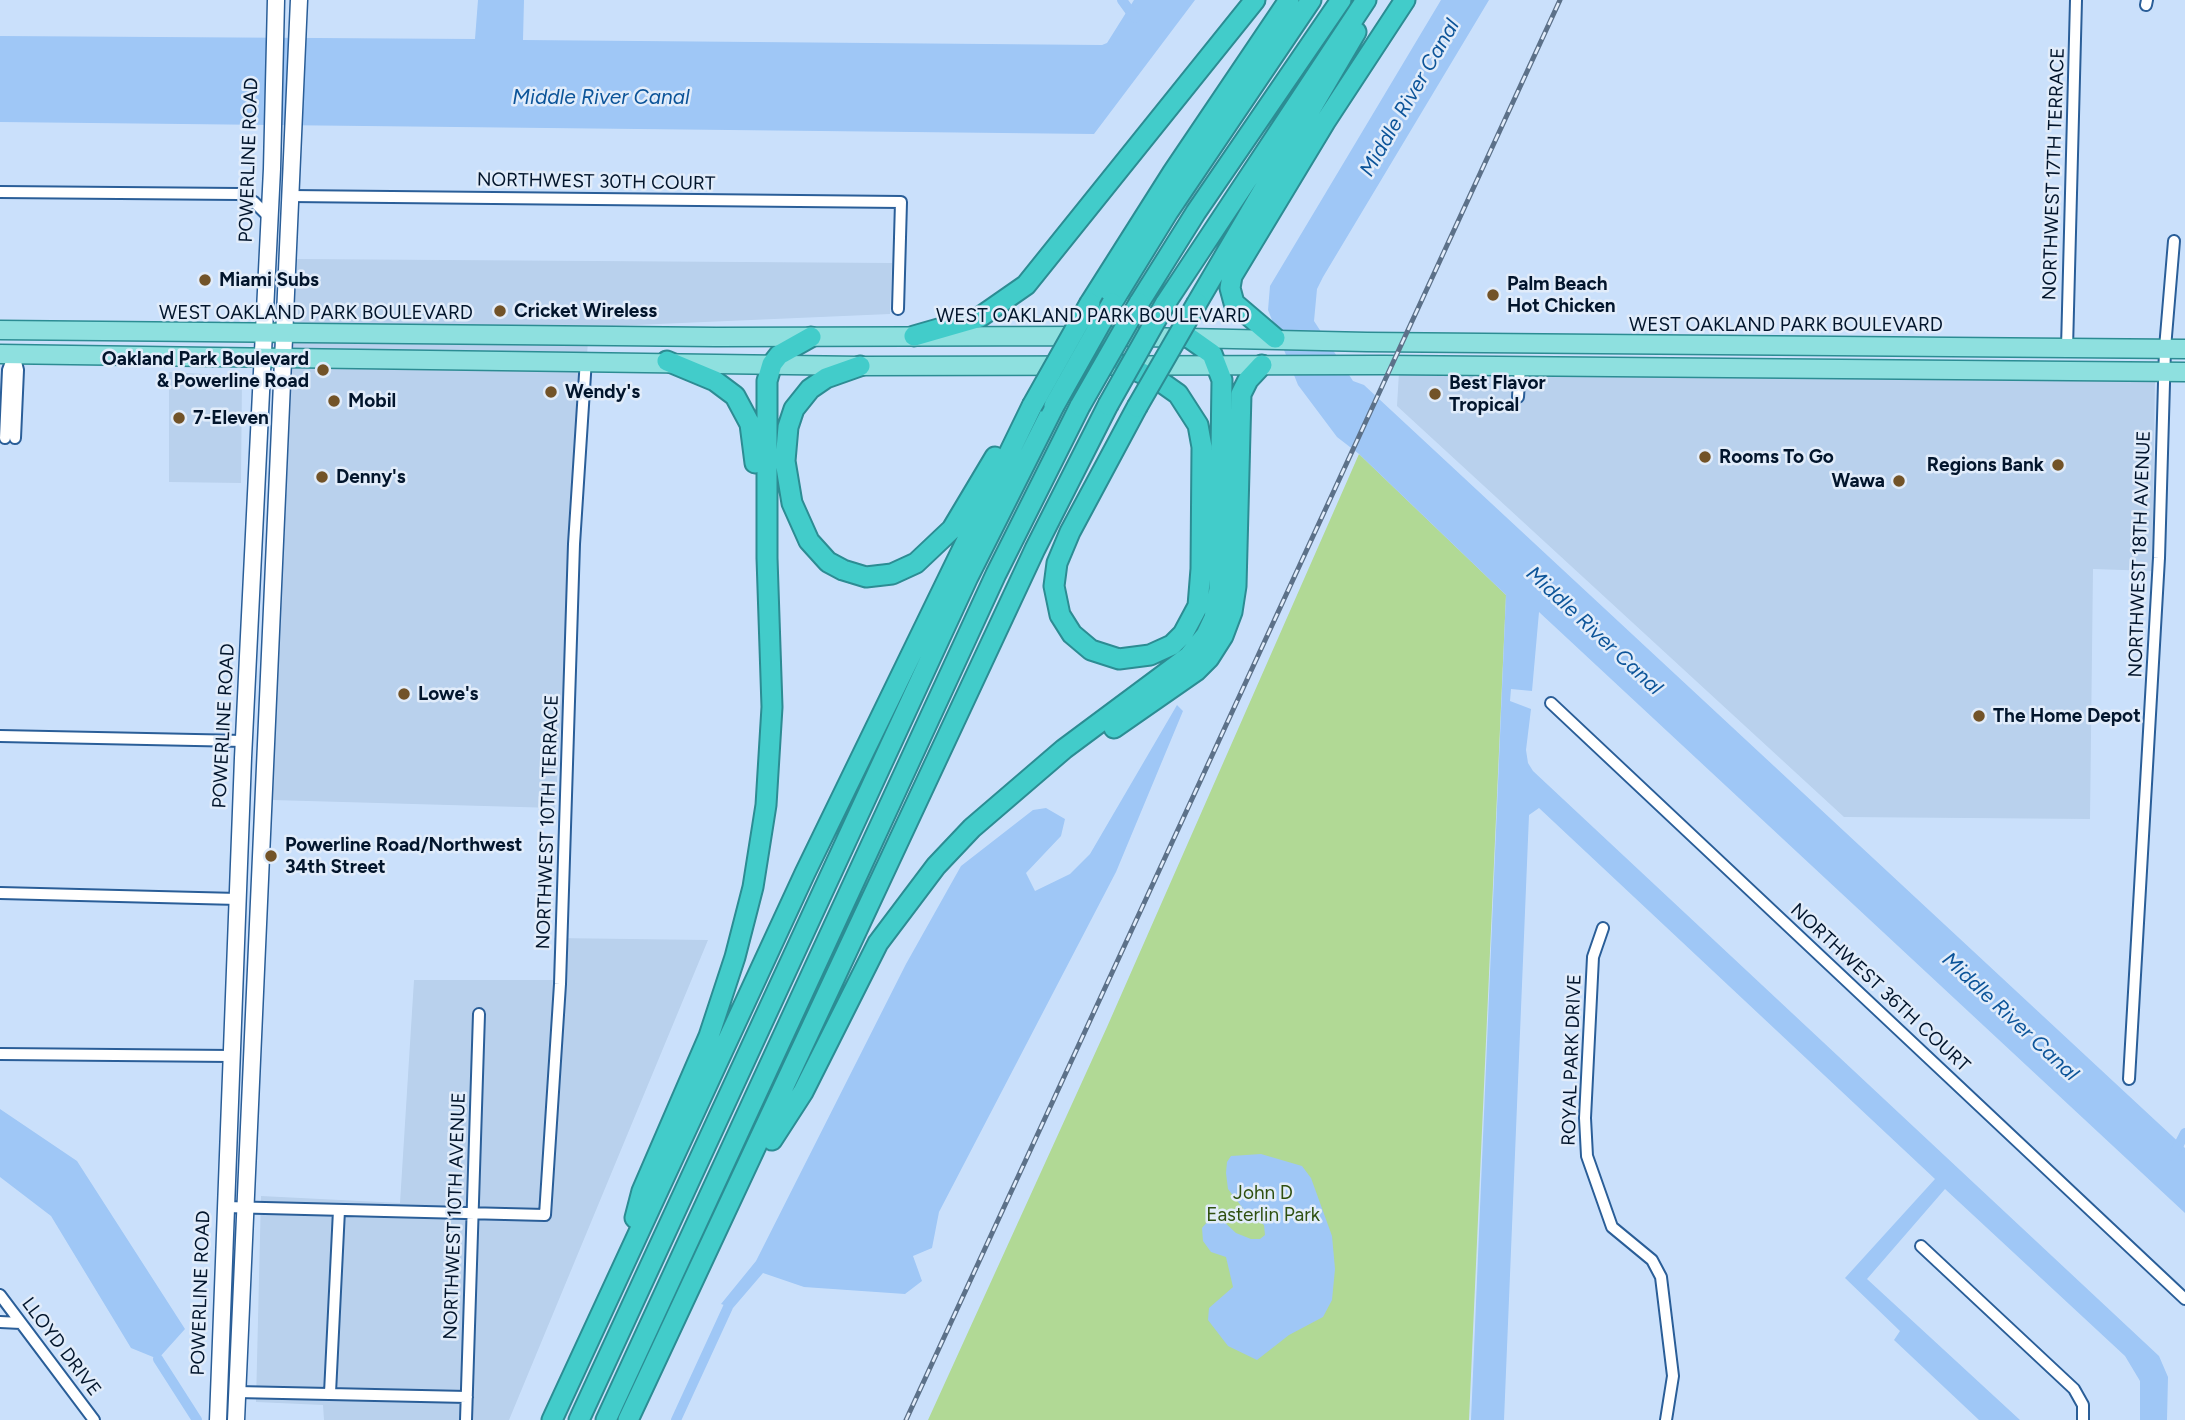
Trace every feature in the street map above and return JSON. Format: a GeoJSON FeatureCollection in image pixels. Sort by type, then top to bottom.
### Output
{"type":"FeatureCollection","features":[{"type":"Feature","properties":{"kind":"highway"},"geometry":{"type":"LineString","coordinates":[[914,336],[980,317],[1026,285],[1255,0]]}},
{"type":"Feature","properties":{"kind":"highway"},"geometry":{"type":"LineString","coordinates":[[552,1420],[829,822],[1032,406],[1090,303],[1158,194],[1289,0]]}},
{"type":"Feature","properties":{"kind":"highway"},"geometry":{"type":"LineString","coordinates":[[579,1420],[968,577],[1054,405],[1168,212],[1311,0]]}},
{"type":"Feature","properties":{"kind":"highway"},"geometry":{"type":"LineString","coordinates":[[606,1420],[1012,539],[1080,406],[1139,303],[1196,212],[1341,0]]}},
{"type":"Feature","properties":{"kind":"highway"},"geometry":{"type":"LineString","coordinates":[[628,1420],[1040,537],[1108,405],[1165,304],[1366,0]]}},
{"type":"Feature","properties":{"kind":"highway"},"geometry":{"type":"LineString","coordinates":[[1124,365],[1161,382],[1183,400],[1198,425],[1202,455],[1201,580],[1195,614],[1188,628],[1172,645],[1150,656],[1127,659],[1099,653],[1077,639],[1060,615],[1054,586],[1057,563],[1074,524],[1137,407],[1197,303],[1345,56],[1372,0]]}},
{"type":"Feature","properties":{"kind":"highway"},"geometry":{"type":"LineString","coordinates":[[1275,338],[1234,303],[1230,288],[1232,276],[1325,122],[1405,0]]}},
{"type":"Feature","properties":{"kind":"highway"},"geometry":{"type":"LineString","coordinates":[[617,1280],[642,1191],[709,1036],[753,887],[763,823],[771,725],[766,389],[772,364],[784,351],[811,337]]}},
{"type":"Feature","properties":{"kind":"highway"},"geometry":{"type":"LineString","coordinates":[[727,1212],[803,1091],[870,959],[898,912],[947,852],[1064,749],[1189,656],[1210,626],[1220,580],[1223,386],[1218,365],[1207,349],[1188,337]]}},
{"type":"Feature","properties":{"kind":"highway"},"geometry":{"type":"LineString","coordinates":[[667,361],[715,381],[735,396],[744,409],[754,439],[767,558]]}},
{"type":"Feature","properties":{"kind":"highway"},"geometry":{"type":"LineString","coordinates":[[1003,803],[1176,686],[1214,652],[1230,620],[1235,594],[1241,394],[1248,380],[1268,365]]}},
{"type":"Feature","properties":{"kind":"highway"},"geometry":{"type":"LineString","coordinates":[[860,366],[826,378],[803,396],[790,417],[785,448],[790,493],[804,533],[828,562],[859,576],[892,574],[916,564],[930,552],[952,529],[978,481],[1032,406]]}},
{"type":"Feature","properties":{"kind":"highway"},"geometry":{"type":"LineString","coordinates":[[808,981],[893,853]]}},
{"type":"Feature","properties":{"kind":"highway"},"geometry":{"type":"LineString","coordinates":[[655,1256],[702,1094]]}},
{"type":"Feature","properties":{"kind":"main road","name":"POWERLINE ROAD"},"geometry":{"type":"LineString","coordinates":[[218,1420],[248,645],[267,215],[272,169],[276,0]]}},
{"type":"Feature","properties":{"kind":"main road"},"geometry":{"type":"LineString","coordinates":[[290,0],[297,29]]}},
{"type":"Feature","properties":{"kind":"main road","name":"POWERLINE ROAD"},"geometry":{"type":"LineString","coordinates":[[236,1420],[248,1208],[299,0]]}},
{"type":"Feature","properties":{"kind":"main road"},"geometry":{"type":"LineString","coordinates":[[272,169],[278,183],[290,196]]}},
{"type":"Feature","properties":{"kind":"main road","name":"WEST OAKLAND PARK BOULEVARD"},"geometry":{"type":"LineString","coordinates":[[0,330],[619,336],[1188,337],[1367,342],[2185,349]]}},
{"type":"Feature","properties":{"kind":"main road"},"geometry":{"type":"LineString","coordinates":[[5,353],[22,345],[36,331]]}},
{"type":"Feature","properties":{"kind":"main road"},"geometry":{"type":"LineString","coordinates":[[586,359],[598,346],[619,336]]}},
{"type":"Feature","properties":{"kind":"main road"},"geometry":{"type":"LineString","coordinates":[[1488,343],[1507,350],[1520,367]]}},
{"type":"Feature","properties":{"kind":"main road"},"geometry":{"type":"LineString","coordinates":[[1520,367],[1531,351],[1548,344]]}},
{"type":"Feature","properties":{"kind":"main road"},"geometry":{"type":"LineString","coordinates":[[1698,368],[1719,356],[1725,345]]}},
{"type":"Feature","properties":{"kind":"main road"},"geometry":{"type":"LineString","coordinates":[[1812,369],[1817,358],[1836,346]]}},
{"type":"Feature","properties":{"kind":"main road"},"geometry":{"type":"LineString","coordinates":[[2049,371],[2059,365],[2067,348]]}},
{"type":"Feature","properties":{"kind":"main road"},"geometry":{"type":"LineString","coordinates":[[5,353],[586,359],[860,366],[1268,365],[2185,372]]}},
{"type":"Feature","properties":{"kind":"main road"},"geometry":{"type":"LineString","coordinates":[[250,620],[258,634],[272,643]]}},
{"type":"Feature","properties":{"kind":"main road"},"geometry":{"type":"LineString","coordinates":[[248,645],[260,665],[269,693]]}},
{"type":"Feature","properties":{"kind":"main road"},"geometry":{"type":"LineString","coordinates":[[239,860],[248,885],[261,897]]}},
{"type":"Feature","properties":{"kind":"main road"},"geometry":{"type":"LineString","coordinates":[[238,899],[249,913],[259,940]]}},
{"type":"Feature","properties":{"kind":"street","name":"NORTHWEST 17TH TERRACE"},"geometry":{"type":"LineString","coordinates":[[2067,348],[2076,0]]}},
{"type":"Feature","properties":{"kind":"street"},"geometry":{"type":"LineString","coordinates":[[0,192],[239,194],[254,202],[267,215]]}},
{"type":"Feature","properties":{"kind":"street","name":"NORTHWEST 30TH COURT"},"geometry":{"type":"LineString","coordinates":[[290,196],[901,202],[898,309]]}},
{"type":"Feature","properties":{"kind":"street","name":"NORTHWEST 18TH AVENUE"},"geometry":{"type":"LineString","coordinates":[[2129,1079],[2159,558],[2165,348],[2174,241]]}},
{"type":"Feature","properties":{"kind":"street"},"geometry":{"type":"LineString","coordinates":[[5,353],[18,370],[10,438]]}},
{"type":"Feature","properties":{"kind":"street","name":"NORTHWEST 10TH TERRACE"},"geometry":{"type":"LineString","coordinates":[[473,1212],[545,1214],[560,984],[574,544],[586,359]]}},
{"type":"Feature","properties":{"kind":"street"},"geometry":{"type":"LineString","coordinates":[[1518,397],[1520,367]]}},
{"type":"Feature","properties":{"kind":"street","name":"NORTHWEST 36TH COURT"},"geometry":{"type":"LineString","coordinates":[[1551,703],[2185,1298]]}},
{"type":"Feature","properties":{"kind":"street"},"geometry":{"type":"LineString","coordinates":[[0,736],[244,741]]}},
{"type":"Feature","properties":{"kind":"street"},"geometry":{"type":"LineString","coordinates":[[0,893],[238,899]]}},
{"type":"Feature","properties":{"kind":"street","name":"ROYAL PARK DRIVE"},"geometry":{"type":"LineString","coordinates":[[1603,928],[1593,957],[1585,1118],[1587,1156],[1612,1227],[1652,1260],[1661,1277],[1673,1376],[1666,1420]]}},
{"type":"Feature","properties":{"kind":"street","name":"NORTHWEST 10TH AVENUE"},"geometry":{"type":"LineString","coordinates":[[466,1420],[479,1014]]}},
{"type":"Feature","properties":{"kind":"street"},"geometry":{"type":"LineString","coordinates":[[0,1054],[232,1056]]}},
{"type":"Feature","properties":{"kind":"street"},"geometry":{"type":"LineString","coordinates":[[225,1207],[473,1212]]}},
{"type":"Feature","properties":{"kind":"street"},"geometry":{"type":"LineString","coordinates":[[330,1393],[339,1210]]}},
{"type":"Feature","properties":{"kind":"street"},"geometry":{"type":"LineString","coordinates":[[1921,1246],[2074,1390],[2083,1405],[2083,1420]]}},
{"type":"Feature","properties":{"kind":"street","name":"LLOYD DRIVE"},"geometry":{"type":"LineString","coordinates":[[0,1295],[94,1420]]}},
{"type":"Feature","properties":{"kind":"street"},"geometry":{"type":"LineString","coordinates":[[0,1322],[21,1323]]}},
{"type":"Feature","properties":{"kind":"street"},"geometry":{"type":"LineString","coordinates":[[237,1392],[467,1397]]}},
{"type":"Feature","properties":{"kind":"shaded area"},"geometry":{"type":"Polygon","coordinates":[[[297,259],[892,263],[890,314],[589,327],[555,808],[272,800],[297,259]]]}},
{"type":"Feature","properties":{"kind":"shaded area"},"geometry":{"type":"Polygon","coordinates":[[[169,372],[242,376],[241,483],[169,482],[169,372]]]}},
{"type":"Feature","properties":{"kind":"shaded area"},"geometry":{"type":"Polygon","coordinates":[[[1399,372],[2155,380],[2152,571],[2093,569],[2090,819],[1844,817],[1397,406],[1399,372]]]}},
{"type":"Feature","properties":{"kind":"shaded area"},"geometry":{"type":"Polygon","coordinates":[[[554,938],[708,940],[509,1420],[324,1420],[323,1405],[256,1402],[261,1196],[400,1203],[414,980],[553,980],[554,938]]]}},
{"type":"Feature","properties":{"kind":"green space","name":"John D Easterlin Park"},"geometry":{"type":"Polygon","coordinates":[[[1359,454],[1506,595],[1469,1420],[928,1420],[1107,1027],[1359,454]]]}},
{"type":"Feature","properties":{"kind":"water","name":"Middle River Canal"},"geometry":{"type":"Polygon","coordinates":[[[478,0],[524,0],[523,40],[1102,45],[1107,43],[1134,0],[1195,0],[1094,134],[0,122],[0,36],[475,39],[478,0]]]}},
{"type":"Feature","properties":{"kind":"water","name":"Middle River Canal"},"geometry":{"type":"Polygon","coordinates":[[[1441,0],[1489,0],[1323,277],[1317,289],[1314,321],[1353,381],[1364,385],[2185,1148],[2185,1213],[1539,612],[1532,691],[1511,689],[1510,701],[1531,709],[1526,750],[1528,763],[1533,771],[2159,1356],[2168,1377],[2167,1420],[2140,1420],[2140,1381],[2125,1356],[1945,1189],[1867,1279],[2020,1420],[1979,1420],[1894,1340],[1900,1331],[1845,1278],[1935,1179],[1539,808],[1529,815],[1504,1420],[1471,1420],[1506,595],[1359,454],[1337,437],[1298,385],[1268,310],[1270,286],[1441,0]]]}},
{"type":"Feature","properties":{"kind":"water"},"geometry":{"type":"Polygon","coordinates":[[[1177,705],[1183,711],[1116,872],[939,1212],[932,1248],[913,1256],[922,1281],[905,1294],[804,1287],[763,1273],[733,1308],[721,1304],[756,1261],[906,964],[961,866],[1033,810],[1046,808],[1065,819],[1061,836],[1026,873],[1035,891],[1070,874],[1090,854],[1177,705]]]}},
{"type":"Feature","properties":{"kind":"water"},"geometry":{"type":"Polygon","coordinates":[[[0,1109],[77,1161],[185,1329],[158,1359],[131,1348],[51,1216],[0,1177],[0,1109]]]}},
{"type":"Feature","properties":{"kind":"water"},"geometry":{"type":"Polygon","coordinates":[[[1261,1154],[1302,1166],[1311,1178],[1332,1236],[1335,1269],[1332,1300],[1323,1317],[1289,1335],[1257,1360],[1228,1346],[1208,1320],[1209,1308],[1233,1287],[1226,1257],[1211,1252],[1203,1241],[1202,1228],[1209,1220],[1222,1220],[1236,1233],[1251,1239],[1260,1239],[1265,1235],[1264,1225],[1245,1211],[1228,1189],[1226,1173],[1227,1162],[1231,1156],[1261,1154]]]}},
{"type":"Feature","properties":{"kind":"waterway"},"geometry":{"type":"LineString","coordinates":[[1122,0],[1135,18]]}},
{"type":"Feature","properties":{"kind":"waterway"},"geometry":{"type":"LineString","coordinates":[[2173,1156],[2185,1133]]}},
{"type":"Feature","properties":{"kind":"waterway"},"geometry":{"type":"LineString","coordinates":[[676,1420],[728,1307]]}},
{"type":"Feature","properties":{"kind":"waterway"},"geometry":{"type":"LineString","coordinates":[[158,1359],[197,1420]]}},
{"type":"Feature","properties":{"kind":"railway"},"geometry":{"type":"LineString","coordinates":[[906,1420],[1560,0]]}},
{"type":"Feature","properties":{"kind":"place","name":"Miami Subs"},"geometry":{"type":"Point","coordinates":[205,280]}},
{"type":"Feature","properties":{"kind":"place","name":"Palm Beach Hot Chicken"},"geometry":{"type":"Point","coordinates":[1493,295]}},
{"type":"Feature","properties":{"kind":"place","name":"Cricket Wireless"},"geometry":{"type":"Point","coordinates":[500,311]}},
{"type":"Feature","properties":{"kind":"place","name":"Oakland Park Boulevard & Powerline Road"},"geometry":{"type":"Point","coordinates":[323,370]}},
{"type":"Feature","properties":{"kind":"place","name":"Wendy's"},"geometry":{"type":"Point","coordinates":[551,392]}},
{"type":"Feature","properties":{"kind":"place","name":"Best Flavor Tropical"},"geometry":{"type":"Point","coordinates":[1435,394]}},
{"type":"Feature","properties":{"kind":"place","name":"Mobil"},"geometry":{"type":"Point","coordinates":[334,401]}},
{"type":"Feature","properties":{"kind":"place","name":"7-Eleven"},"geometry":{"type":"Point","coordinates":[179,418]}},
{"type":"Feature","properties":{"kind":"place","name":"Rooms To Go"},"geometry":{"type":"Point","coordinates":[1705,457]}},
{"type":"Feature","properties":{"kind":"place","name":"Regions Bank"},"geometry":{"type":"Point","coordinates":[2058,465]}},
{"type":"Feature","properties":{"kind":"place","name":"Denny's"},"geometry":{"type":"Point","coordinates":[322,477]}},
{"type":"Feature","properties":{"kind":"place","name":"Wawa"},"geometry":{"type":"Point","coordinates":[1899,481]}},
{"type":"Feature","properties":{"kind":"place","name":"Lowe's"},"geometry":{"type":"Point","coordinates":[404,694]}},
{"type":"Feature","properties":{"kind":"place","name":"The Home Depot"},"geometry":{"type":"Point","coordinates":[1979,716]}},
{"type":"Feature","properties":{"kind":"place","name":"Powerline Road/Northwest 34th Street"},"geometry":{"type":"Point","coordinates":[271,856]}}]}
